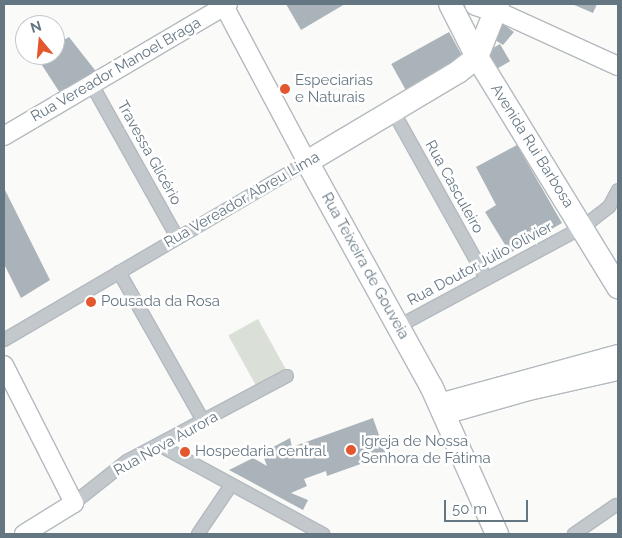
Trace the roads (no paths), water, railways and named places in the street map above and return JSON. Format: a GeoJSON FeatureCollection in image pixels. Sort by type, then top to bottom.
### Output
{"type":"FeatureCollection","features":[{"type":"Feature","properties":{"kind":"highway","name":"Avenida Rui Barbosa"},"geometry":{"type":"LineString","coordinates":[[450,4],[477,57],[618,287]]}},
{"type":"Feature","properties":{"kind":"highway"},"geometry":{"type":"LineString","coordinates":[[477,57],[489,6]]}},
{"type":"Feature","properties":{"kind":"highway","name":"Rua Vereador Abreu Lima"},"geometry":{"type":"LineString","coordinates":[[307,162],[458,72],[477,57]]}},
{"type":"Feature","properties":{"kind":"highway","name":"Rua Teixeira de Gouveia"},"geometry":{"type":"LineString","coordinates":[[307,162],[399,326],[442,409],[497,534]]}},
{"type":"Feature","properties":{"kind":"street","name":"Rua Vereador Manoel Braga"},"geometry":{"type":"LineString","coordinates":[[4,136],[225,5]]}},
{"type":"Feature","properties":{"kind":"street","name":"Rua Teixeira de Gouveia"},"geometry":{"type":"LineString","coordinates":[[225,5],[307,162]]}},
{"type":"Feature","properties":{"kind":"street"},"geometry":{"type":"LineString","coordinates":[[489,6],[618,66]]}},
{"type":"Feature","properties":{"kind":"street","name":"Travessa Glicério"},"geometry":{"type":"LineString","coordinates":[[92,85],[177,237]]}},
{"type":"Feature","properties":{"kind":"street","name":"Rua Casculeiro"},"geometry":{"type":"LineString","coordinates":[[393,111],[486,278]]}},
{"type":"Feature","properties":{"kind":"street","name":"Rua Vereador Abreu Lima"},"geometry":{"type":"LineString","coordinates":[[4,340],[307,162]]}},
{"type":"Feature","properties":{"kind":"street","name":"Rua Doutor Júlio Olivier"},"geometry":{"type":"LineString","coordinates":[[399,326],[582,227],[609,207],[618,190]]}},
{"type":"Feature","properties":{"kind":"street"},"geometry":{"type":"LineString","coordinates":[[119,272],[204,422]]}},
{"type":"Feature","properties":{"kind":"street"},"geometry":{"type":"LineString","coordinates":[[442,409],[590,369],[618,354]]}},
{"type":"Feature","properties":{"kind":"street"},"geometry":{"type":"LineString","coordinates":[[4,365],[74,503]]}},
{"type":"Feature","properties":{"kind":"street"},"geometry":{"type":"LineString","coordinates":[[590,369],[618,371]]}},
{"type":"Feature","properties":{"kind":"street","name":"Rua Nova Aurora"},"geometry":{"type":"LineString","coordinates":[[24,534],[74,503],[115,469],[287,376]]}},
{"type":"Feature","properties":{"kind":"street"},"geometry":{"type":"LineString","coordinates":[[159,445],[323,534]]}},
{"type":"Feature","properties":{"kind":"street"},"geometry":{"type":"LineString","coordinates":[[198,534],[231,484]]}},
{"type":"Feature","properties":{"kind":"street"},"geometry":{"type":"LineString","coordinates":[[574,534],[616,505]]}},
{"type":"Feature","properties":{"kind":"place","name":"Especiarias e Naturais"},"geometry":{"type":"Point","coordinates":[285,89]}},
{"type":"Feature","properties":{"kind":"place","name":"Pousada da Rosa"},"geometry":{"type":"Point","coordinates":[91,302]}},
{"type":"Feature","properties":{"kind":"place","name":"Igreja de Nossa Senhora de Fátima"},"geometry":{"type":"Point","coordinates":[351,450]}},
{"type":"Feature","properties":{"kind":"place","name":"Hospedaria central"},"geometry":{"type":"Point","coordinates":[185,452]}}]}
